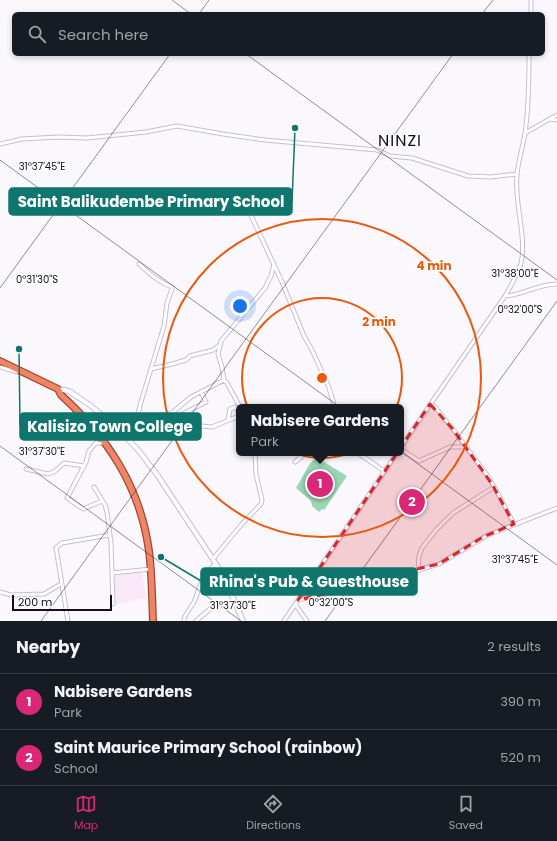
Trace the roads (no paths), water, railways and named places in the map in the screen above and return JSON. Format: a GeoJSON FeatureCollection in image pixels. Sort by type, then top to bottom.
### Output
{"type":"FeatureCollection","features":[{"type":"Feature","properties":{"kind":"highway"},"geometry":{"type":"LineString","coordinates":[[0,361],[58,389],[61,395],[106,443],[120,464],[139,506],[147,537],[151,569],[153,621]]}},
{"type":"Feature","properties":{"kind":"street"},"geometry":{"type":"LineString","coordinates":[[531,0],[531,12]]}},
{"type":"Feature","properties":{"kind":"street"},"geometry":{"type":"LineString","coordinates":[[404,443],[505,296],[516,277],[522,257],[522,242],[516,191],[517,174],[528,110],[530,56]]}},
{"type":"Feature","properties":{"kind":"street"},"geometry":{"type":"LineString","coordinates":[[525,133],[557,114]]}},
{"type":"Feature","properties":{"kind":"street"},"geometry":{"type":"LineString","coordinates":[[550,119],[557,120]]}},
{"type":"Feature","properties":{"kind":"street"},"geometry":{"type":"LineString","coordinates":[[0,144],[22,139],[58,137],[87,138],[146,132],[177,126],[265,140],[377,150],[390,156],[412,158],[458,173],[477,177],[517,174]]}},
{"type":"Feature","properties":{"kind":"street"},"geometry":{"type":"LineString","coordinates":[[248,209],[274,264],[304,336],[328,385],[334,404]]}},
{"type":"Feature","properties":{"kind":"street"},"geometry":{"type":"LineString","coordinates":[[135,425],[140,402],[164,326],[168,300],[172,288],[150,275],[139,264]]}},
{"type":"Feature","properties":{"kind":"street"},"geometry":{"type":"LineString","coordinates":[[238,404],[224,380],[218,354],[222,339],[235,326],[266,288],[272,276],[274,264]]}},
{"type":"Feature","properties":{"kind":"street"},"geometry":{"type":"LineString","coordinates":[[505,296],[514,295],[545,285],[557,284]]}},
{"type":"Feature","properties":{"kind":"street"},"geometry":{"type":"LineString","coordinates":[[151,369],[186,360],[190,356],[213,350],[221,344]]}},
{"type":"Feature","properties":{"kind":"street"},"geometry":{"type":"LineString","coordinates":[[0,367],[30,376]]}},
{"type":"Feature","properties":{"kind":"street"},"geometry":{"type":"LineString","coordinates":[[118,429],[167,414],[175,410],[191,397],[224,380]]}},
{"type":"Feature","properties":{"kind":"street"},"geometry":{"type":"LineString","coordinates":[[58,389],[70,391],[84,400],[118,429],[149,463],[213,558],[228,586],[243,621]]}},
{"type":"Feature","properties":{"kind":"street"},"geometry":{"type":"LineString","coordinates":[[175,418],[206,402],[201,392]]}},
{"type":"Feature","properties":{"kind":"street"},"geometry":{"type":"LineString","coordinates":[[430,404],[435,407],[466,446],[494,487],[514,524]]}},
{"type":"Feature","properties":{"kind":"street"},"geometry":{"type":"LineString","coordinates":[[228,420],[230,409],[235,407],[236,408]]}},
{"type":"Feature","properties":{"kind":"street"},"geometry":{"type":"LineString","coordinates":[[167,414],[192,426],[218,426],[228,420],[236,418]]}},
{"type":"Feature","properties":{"kind":"street"},"geometry":{"type":"LineString","coordinates":[[102,501],[83,510],[67,498],[84,466],[89,451],[94,444],[98,442],[106,443]]}},
{"type":"Feature","properties":{"kind":"street"},"geometry":{"type":"LineString","coordinates":[[404,450],[419,461],[450,447],[466,446]]}},
{"type":"Feature","properties":{"kind":"street"},"geometry":{"type":"LineString","coordinates":[[213,558],[241,524],[261,504],[262,500],[256,474],[255,456]]}},
{"type":"Feature","properties":{"kind":"street"},"geometry":{"type":"LineString","coordinates":[[295,462],[302,456]]}},
{"type":"Feature","properties":{"kind":"street"},"geometry":{"type":"LineString","coordinates":[[362,456],[384,471]]}},
{"type":"Feature","properties":{"kind":"street"},"geometry":{"type":"LineString","coordinates":[[284,621],[395,456]]}},
{"type":"Feature","properties":{"kind":"street"},"geometry":{"type":"LineString","coordinates":[[26,469],[48,474],[54,472],[64,463],[84,466]]}},
{"type":"Feature","properties":{"kind":"street"},"geometry":{"type":"LineString","coordinates":[[94,487],[106,508],[112,573],[113,604]]}},
{"type":"Feature","properties":{"kind":"street"},"geometry":{"type":"LineString","coordinates":[[418,571],[419,556],[422,548],[436,530],[453,512],[494,487]]}},
{"type":"Feature","properties":{"kind":"street"},"geometry":{"type":"LineString","coordinates":[[298,600],[355,588],[384,576],[401,575],[445,562],[483,537],[557,508]]}},
{"type":"Feature","properties":{"kind":"street"},"geometry":{"type":"LineString","coordinates":[[68,621],[56,551],[58,546],[62,543],[109,535]]}},
{"type":"Feature","properties":{"kind":"street"},"geometry":{"type":"LineString","coordinates":[[184,621],[185,616],[194,602],[202,581],[208,571],[216,564]]}},
{"type":"Feature","properties":{"kind":"street"},"geometry":{"type":"LineString","coordinates":[[112,573],[151,569]]}},
{"type":"Feature","properties":{"kind":"street"},"geometry":{"type":"LineString","coordinates":[[0,592],[11,594],[44,594],[61,584]]}},
{"type":"Feature","properties":{"kind":"street"},"geometry":{"type":"LineString","coordinates":[[295,604],[307,621]]}},
{"type":"Feature","properties":{"kind":"street"},"geometry":{"type":"LineString","coordinates":[[196,621],[210,610]]}},
{"type":"Feature","properties":{"kind":"place","name":"Saint Balikudembe Primary School"},"geometry":{"type":"Point","coordinates":[295,128]}},
{"type":"Feature","properties":{"kind":"place","name":"Kalisizo Town College"},"geometry":{"type":"Point","coordinates":[19,349]}},
{"type":"Feature","properties":{"kind":"place","name":"Nabisere Gardens"},"geometry":{"type":"Point","coordinates":[320,484]}},
{"type":"Feature","properties":{"kind":"place","name":"Saint Maurice Primary School (rainbow)"},"geometry":{"type":"Point","coordinates":[412,502]}},
{"type":"Feature","properties":{"kind":"place","name":"Rhina's Pub & Guesthouse"},"geometry":{"type":"Point","coordinates":[161,557]}},
{"type":"Feature","properties":{"kind":"district","name":"NINZI"},"geometry":{"type":"Point","coordinates":[400,140]}}]}
